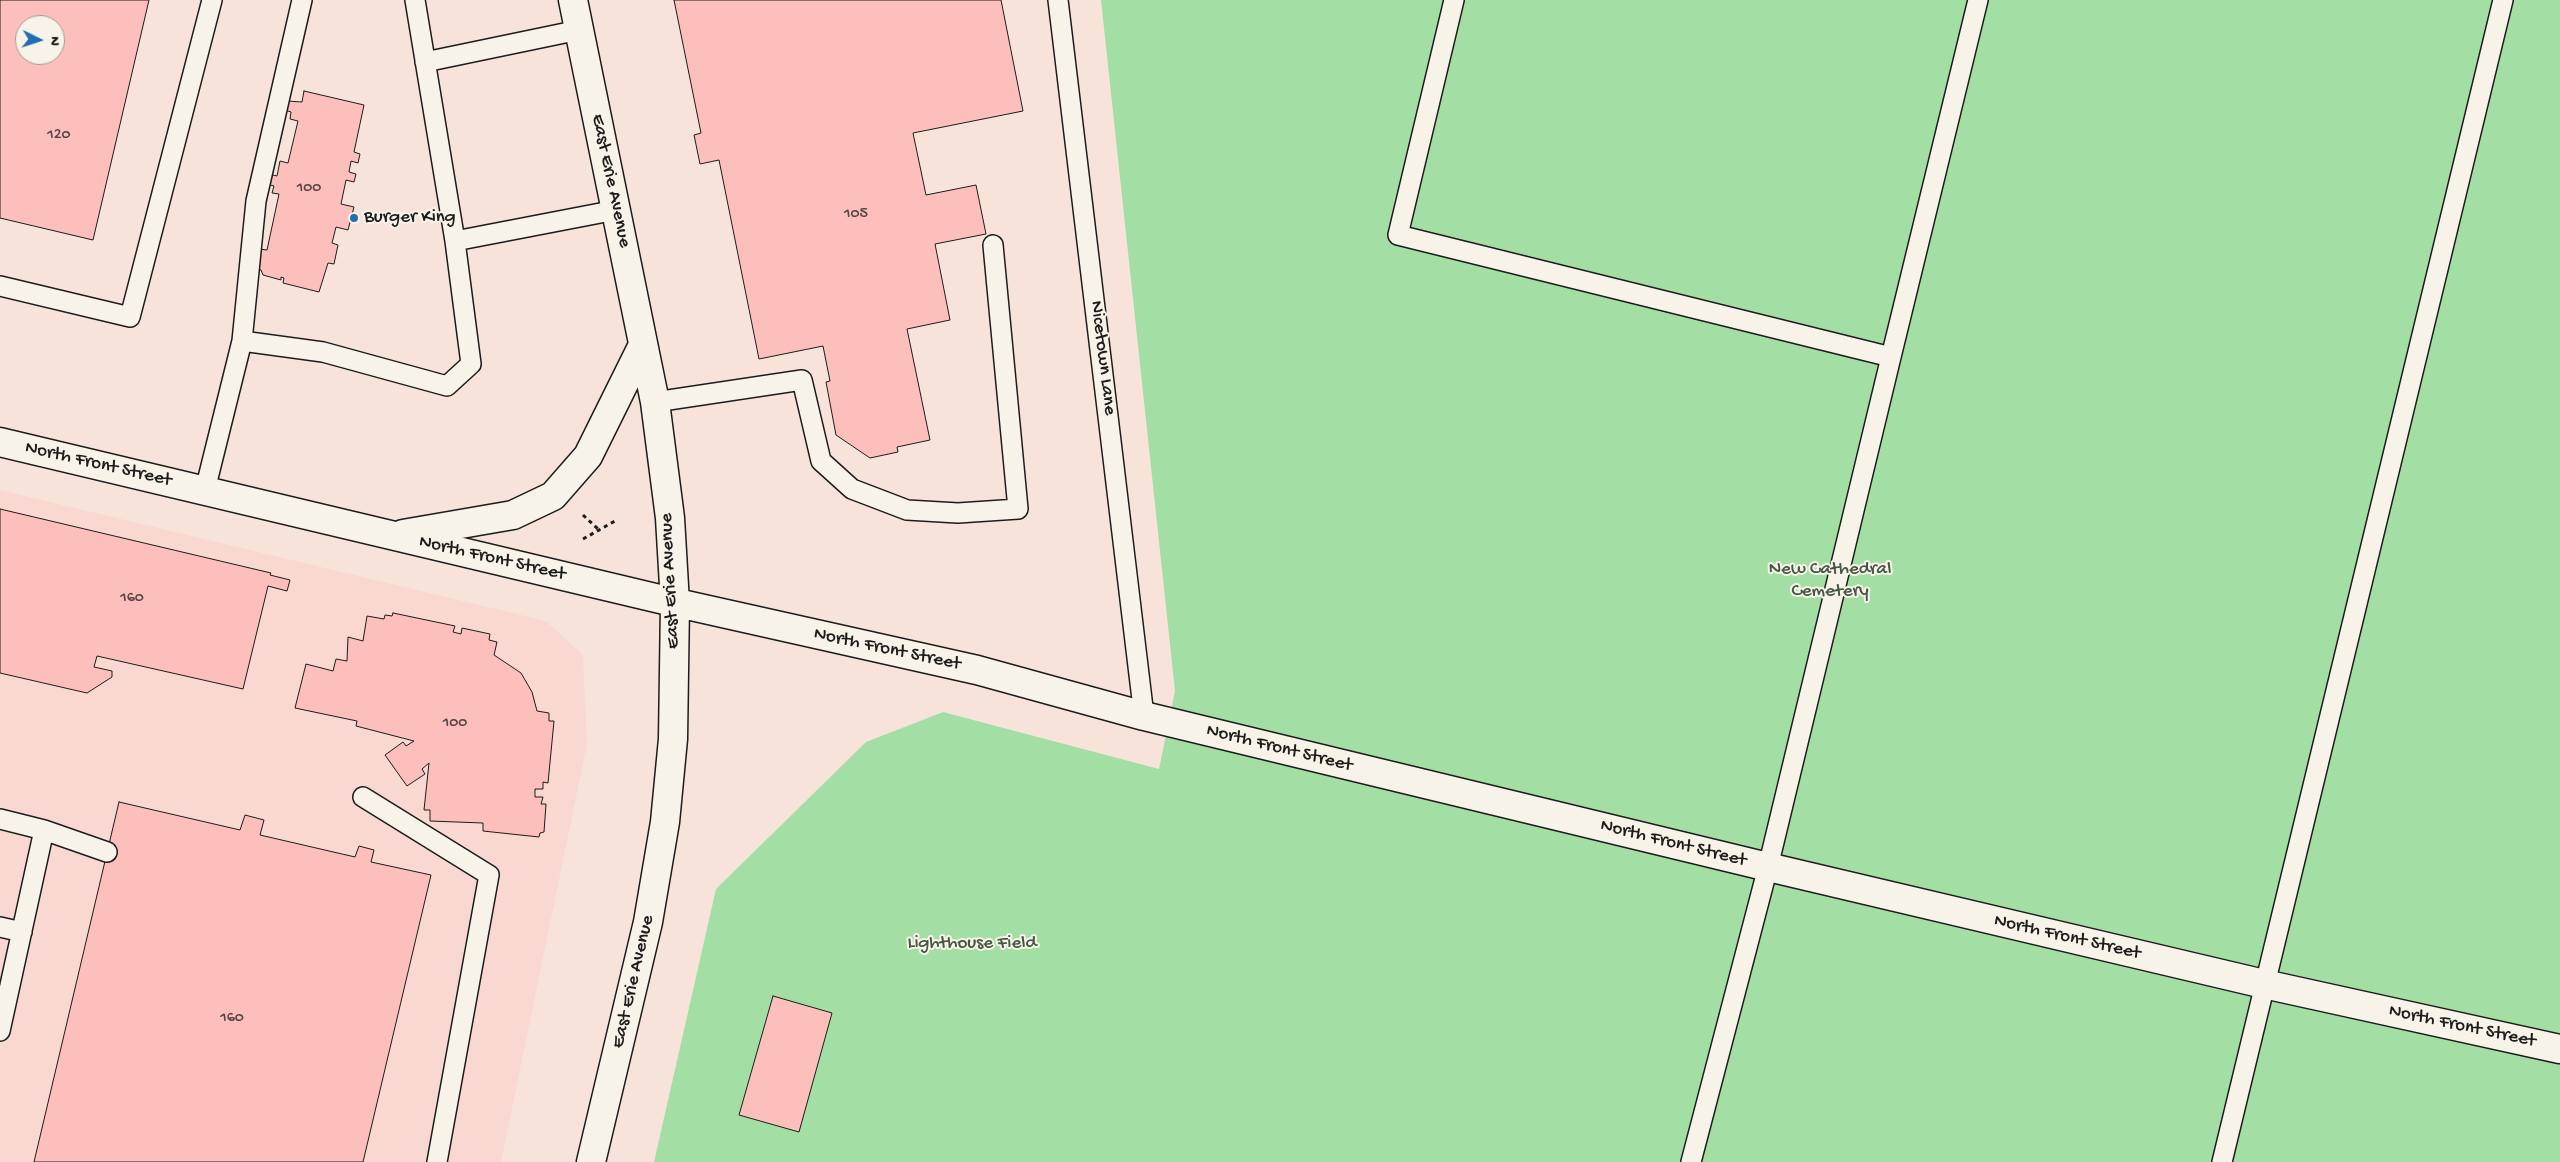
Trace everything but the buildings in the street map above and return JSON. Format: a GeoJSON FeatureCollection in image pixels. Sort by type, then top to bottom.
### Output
{"type":"FeatureCollection","features":[{"type":"Feature","properties":{"kind":"street","name":"East Erie Avenue"},"geometry":{"type":"LineString","coordinates":[[573,0],[655,402],[670,518],[675,603],[673,739],[665,822],[648,922],[591,1162]]}},
{"type":"Feature","properties":{"kind":"street"},"geometry":{"type":"LineString","coordinates":[[392,535],[513,515],[553,496],[588,456],[643,345]]}},
{"type":"Feature","properties":{"kind":"street","name":"North Front Street"},"geometry":{"type":"LineString","coordinates":[[0,442],[675,603],[977,670],[1144,716],[1768,867],[2264,984],[2560,1049]]}},
{"type":"Feature","properties":{"kind":"lane"},"geometry":{"type":"LineString","coordinates":[[0,286],[130,317],[212,0]]}},
{"type":"Feature","properties":{"kind":"lane"},"geometry":{"type":"LineString","coordinates":[[205,490],[242,341],[256,201],[302,0]]}},
{"type":"Feature","properties":{"kind":"lane"},"geometry":{"type":"LineString","coordinates":[[242,341],[323,352],[447,386],[471,364],[455,241],[415,0]]}},
{"type":"Feature","properties":{"kind":"lane","name":"Nicetown Lane"},"geometry":{"type":"LineString","coordinates":[[1058,0],[1144,716]]}},
{"type":"Feature","properties":{"kind":"lane"},"geometry":{"type":"LineString","coordinates":[[1454,0],[1398,235],[1891,357]]}},
{"type":"Feature","properties":{"kind":"lane"},"geometry":{"type":"LineString","coordinates":[[1692,1162],[1768,867],[1978,0]]}},
{"type":"Feature","properties":{"kind":"lane"},"geometry":{"type":"LineString","coordinates":[[2222,1162],[2503,0]]}},
{"type":"Feature","properties":{"kind":"lane"},"geometry":{"type":"LineString","coordinates":[[425,62],[579,30]]}},
{"type":"Feature","properties":{"kind":"lane"},"geometry":{"type":"LineString","coordinates":[[455,241],[616,210]]}},
{"type":"Feature","properties":{"kind":"lane"},"geometry":{"type":"LineString","coordinates":[[655,402],[802,380],[821,461],[852,489],[907,510],[958,513],[1018,509],[993,245]]}},
{"type":"Feature","properties":{"kind":"lane"},"geometry":{"type":"LineString","coordinates":[[363,797],[489,875],[436,1162]]}},
{"type":"Feature","properties":{"kind":"lane"},"geometry":{"type":"LineString","coordinates":[[0,819],[44,830],[106,852]]}},
{"type":"Feature","properties":{"kind":"lane"},"geometry":{"type":"LineString","coordinates":[[0,1031],[44,830]]}},
{"type":"Feature","properties":{"kind":"lane"},"geometry":{"type":"LineString","coordinates":[[0,927],[22,932]]}},
{"type":"Feature","properties":{"kind":"path"},"geometry":{"type":"LineString","coordinates":[[579,512],[600,530]]}},
{"type":"Feature","properties":{"kind":"path"},"geometry":{"type":"LineString","coordinates":[[582,539],[615,521]]}},
{"type":"Feature","properties":{"kind":"shaded area"},"geometry":{"type":"Polygon","coordinates":[[[0,490],[546,621],[583,655],[587,744],[501,1162],[0,1162],[0,490]]]}},
{"type":"Feature","properties":{"kind":"green space","name":"New Cathedral Cemetery"},"geometry":{"type":"Polygon","coordinates":[[[1101,0],[2560,0],[2560,1162],[654,1162],[716,889],[866,742],[943,712],[1159,769],[1175,691],[1101,0]]]}},
{"type":"Feature","properties":{"kind":"place","name":"Burger King"},"geometry":{"type":"Point","coordinates":[354,218]}},
{"type":"Feature","properties":{"kind":"park label","name":"Lighthouse Field"},"geometry":{"type":"Point","coordinates":[972,944]}}]}
